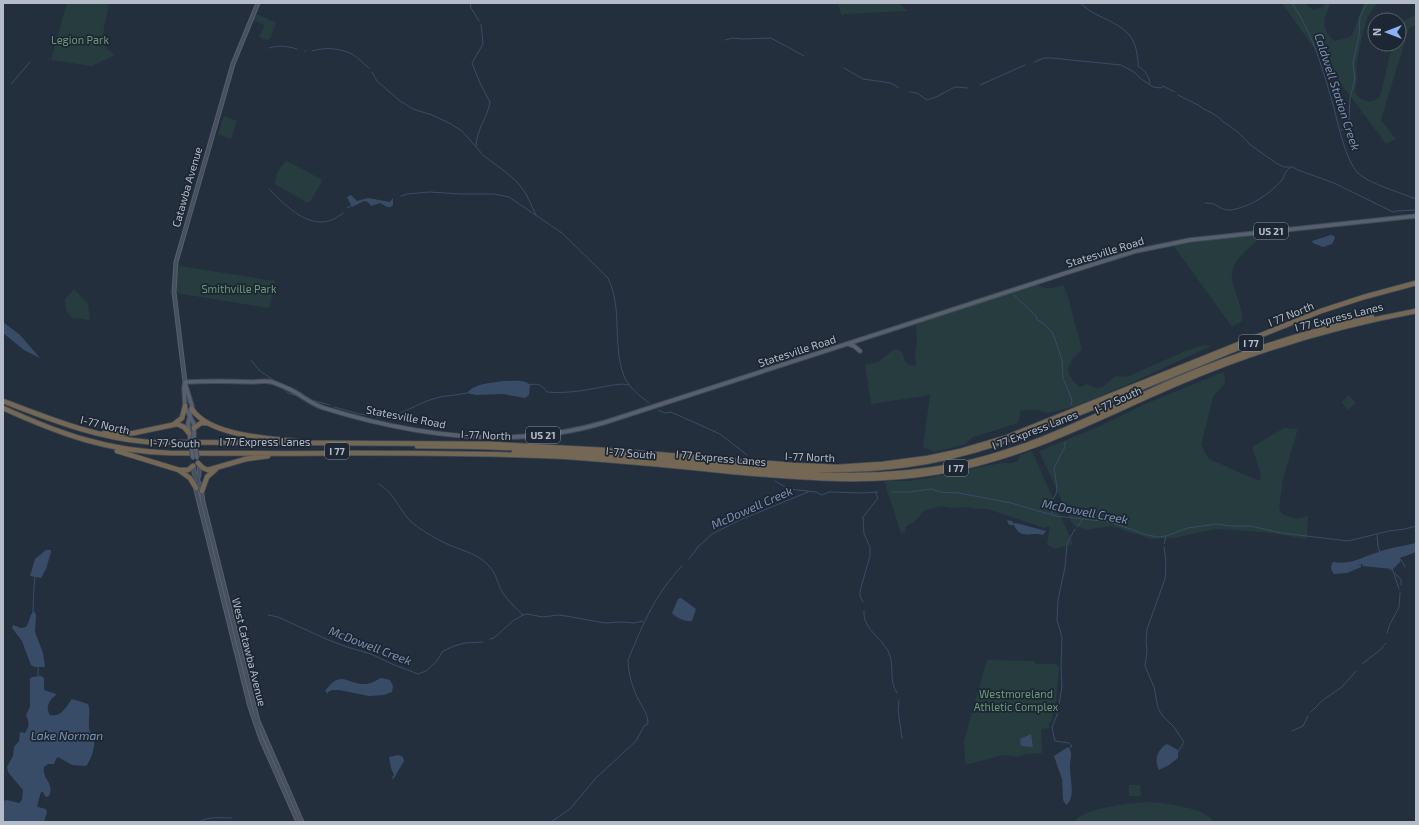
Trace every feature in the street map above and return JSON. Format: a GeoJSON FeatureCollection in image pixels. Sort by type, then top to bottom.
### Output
{"type":"FeatureCollection","features":[{"type":"Feature","properties":{"kind":"highway","name":"I 77 North"},"geometry":{"type":"LineString","coordinates":[[1108,397],[1326,310],[1370,295],[1416,285]]}},
{"type":"Feature","properties":{"kind":"highway","name":"I 77 Express Lanes"},"geometry":{"type":"LineString","coordinates":[[30,411],[89,435],[118,442],[148,445],[417,446],[508,448],[578,452],[803,470],[872,469],[928,461],[978,450],[1017,438],[1322,314],[1365,299],[1416,285]]}},
{"type":"Feature","properties":{"kind":"highway","name":"I 77 Express Lanes"},"geometry":{"type":"LineString","coordinates":[[3,408],[81,437],[140,449],[501,451],[591,456],[833,476],[889,474],[945,467],[995,455],[1045,439],[1213,365],[1256,349],[1315,331],[1359,320],[1416,310]]}},
{"type":"Feature","properties":{"kind":"highway","name":"I 77"},"geometry":{"type":"LineString","coordinates":[[1243,357],[1330,330],[1416,310]]}},
{"type":"Feature","properties":{"kind":"highway"},"geometry":{"type":"LineString","coordinates":[[1213,365],[1243,357]]}},
{"type":"Feature","properties":{"kind":"highway","name":"I-77 South"},"geometry":{"type":"LineString","coordinates":[[3,408],[58,432],[95,444],[125,450],[155,452],[475,453],[565,457],[833,479],[889,478],[946,470],[996,459],[1041,444],[1186,380],[1243,357]]}},
{"type":"Feature","properties":{"kind":"highway"},"geometry":{"type":"LineString","coordinates":[[1088,409],[1108,397]]}},
{"type":"Feature","properties":{"kind":"highway","name":"I-77 North"},"geometry":{"type":"LineString","coordinates":[[3,401],[85,431],[119,439],[148,442],[326,444],[436,442],[553,446],[803,466],[837,467],[872,465],[928,458],[978,446],[1016,434],[1108,397]]}},
{"type":"Feature","properties":{"kind":"highway"},"geometry":{"type":"LineString","coordinates":[[173,425],[182,418],[185,406]]}},
{"type":"Feature","properties":{"kind":"highway"},"geometry":{"type":"LineString","coordinates":[[192,409],[197,416],[208,423],[252,437],[326,444]]}},
{"type":"Feature","properties":{"kind":"highway"},"geometry":{"type":"LineString","coordinates":[[194,428],[201,423],[208,423]]}},
{"type":"Feature","properties":{"kind":"highway"},"geometry":{"type":"LineString","coordinates":[[85,431],[128,434],[173,425],[181,425],[191,436]]}},
{"type":"Feature","properties":{"kind":"highway"},"geometry":{"type":"LineString","coordinates":[[95,444],[179,470],[188,470],[193,466]]}},
{"type":"Feature","properties":{"kind":"highway"},"geometry":{"type":"LineString","coordinates":[[553,446],[578,452]]}},
{"type":"Feature","properties":{"kind":"highway"},"geometry":{"type":"LineString","coordinates":[[196,460],[206,469],[220,467],[249,458],[287,453]]}},
{"type":"Feature","properties":{"kind":"highway"},"geometry":{"type":"LineString","coordinates":[[650,464],[677,463]]}},
{"type":"Feature","properties":{"kind":"highway"},"geometry":{"type":"LineString","coordinates":[[202,491],[207,477],[220,467]]}},
{"type":"Feature","properties":{"kind":"highway"},"geometry":{"type":"LineString","coordinates":[[179,470],[190,478],[196,488]]}},
{"type":"Feature","properties":{"kind":"main road","name":"Catawba Avenue"},"geometry":{"type":"LineString","coordinates":[[191,436],[194,428],[185,406],[185,382],[174,296],[174,268],[230,73],[258,3]]}},
{"type":"Feature","properties":{"kind":"main road","name":"Statesville Road"},"geometry":{"type":"LineString","coordinates":[[185,382],[212,380],[267,381],[292,390],[306,400],[324,408],[396,427],[430,432],[464,436],[501,437],[561,433],[592,426],[1093,264],[1155,247],[1205,238],[1416,216]]}},
{"type":"Feature","properties":{"kind":"main road"},"geometry":{"type":"LineString","coordinates":[[847,344],[854,346],[860,351]]}},
{"type":"Feature","properties":{"kind":"main road","name":"Catawba Avenue"},"geometry":{"type":"LineString","coordinates":[[185,382],[188,388],[192,409],[188,424],[196,460]]}},
{"type":"Feature","properties":{"kind":"main road","name":"West Catawba Avenue"},"geometry":{"type":"LineString","coordinates":[[196,460],[193,466],[194,473],[202,491],[203,502],[255,712],[266,741],[302,822]]}},
{"type":"Feature","properties":{"kind":"main road","name":"West Catawba Avenue"},"geometry":{"type":"LineString","coordinates":[[196,460],[200,471],[196,488],[254,721],[298,822]]}},
{"type":"Feature","properties":{"kind":"main road"},"geometry":{"type":"LineString","coordinates":[[219,582],[222,586],[226,601],[228,602]]}},
{"type":"Feature","properties":{"kind":"main road"},"geometry":{"type":"LineString","coordinates":[[226,610],[228,611],[235,632]]}},
{"type":"Feature","properties":{"kind":"main road"},"geometry":{"type":"LineString","coordinates":[[254,721],[263,740],[266,741]]}},
{"type":"Feature","properties":{"kind":"main road"},"geometry":{"type":"LineString","coordinates":[[271,762],[284,781]]}},
{"type":"Feature","properties":{"kind":"green space","name":"Legion Park"},"geometry":{"type":"Polygon","coordinates":[[[67,3],[101,3],[109,5],[103,37],[105,46],[115,55],[92,66],[51,60],[67,3]]]}},
{"type":"Feature","properties":{"kind":"green space"},"geometry":{"type":"Polygon","coordinates":[[[837,3],[898,3],[908,11],[844,14],[842,16],[837,3]]]}},
{"type":"Feature","properties":{"kind":"green space"},"geometry":{"type":"Polygon","coordinates":[[[1282,3],[1305,3],[1313,10],[1323,7],[1325,3],[1331,3],[1326,13],[1324,24],[1327,33],[1335,41],[1352,35],[1364,3],[1379,3],[1371,12],[1367,12],[1367,18],[1356,65],[1357,80],[1355,91],[1356,95],[1367,101],[1373,101],[1380,97],[1390,52],[1402,52],[1381,120],[1396,139],[1386,144],[1307,39],[1282,3]]]}},
{"type":"Feature","properties":{"kind":"green space"},"geometry":{"type":"Polygon","coordinates":[[[257,14],[276,23],[270,39],[267,40],[259,37],[265,25],[253,20],[257,14]]]}},
{"type":"Feature","properties":{"kind":"green space"},"geometry":{"type":"Polygon","coordinates":[[[1416,14],[1416,25],[1409,28],[1407,35],[1407,19],[1416,14]]]}},
{"type":"Feature","properties":{"kind":"green space"},"geometry":{"type":"Polygon","coordinates":[[[224,116],[237,121],[231,139],[218,134],[224,116]]]}},
{"type":"Feature","properties":{"kind":"green space"},"geometry":{"type":"Polygon","coordinates":[[[287,161],[321,179],[321,183],[310,202],[306,202],[275,184],[278,171],[287,161]]]}},
{"type":"Feature","properties":{"kind":"green space"},"geometry":{"type":"Polygon","coordinates":[[[1257,234],[1256,242],[1240,256],[1233,267],[1232,280],[1241,308],[1242,321],[1232,327],[1173,245],[1257,234]]]}},
{"type":"Feature","properties":{"kind":"green space","name":"Smithville Park"},"geometry":{"type":"Polygon","coordinates":[[[179,266],[275,281],[269,308],[176,293],[179,266]]]}},
{"type":"Feature","properties":{"kind":"green space"},"geometry":{"type":"Polygon","coordinates":[[[1037,284],[1044,288],[1053,288],[1063,285],[1066,292],[1082,350],[1070,364],[1069,373],[1071,378],[1080,387],[1087,384],[1098,388],[1102,387],[1117,376],[1129,376],[1183,352],[1204,345],[1211,346],[1131,383],[1076,406],[1048,413],[1037,410],[1021,410],[1018,423],[971,438],[966,444],[935,452],[923,447],[930,395],[871,404],[865,365],[878,362],[893,350],[900,350],[907,363],[911,366],[915,366],[917,341],[916,324],[1037,284]]]}},
{"type":"Feature","properties":{"kind":"green space"},"geometry":{"type":"Polygon","coordinates":[[[74,289],[88,304],[90,320],[72,318],[66,310],[65,299],[74,289]]]}},
{"type":"Feature","properties":{"kind":"green space"},"geometry":{"type":"Polygon","coordinates":[[[1223,372],[1225,383],[1213,397],[1201,445],[1209,459],[1259,481],[1261,475],[1252,447],[1284,428],[1298,429],[1283,479],[1279,508],[1282,514],[1296,519],[1308,516],[1307,539],[1263,532],[1215,529],[1173,538],[1151,539],[1111,526],[1086,530],[1073,525],[1039,451],[1098,427],[1143,405],[1223,372]]]}},
{"type":"Feature","properties":{"kind":"green space"},"geometry":{"type":"Polygon","coordinates":[[[1349,395],[1356,403],[1348,410],[1341,402],[1349,395]]]}},
{"type":"Feature","properties":{"kind":"green space"},"geometry":{"type":"Polygon","coordinates":[[[1032,451],[1073,544],[1054,549],[1047,544],[1050,526],[1044,528],[988,509],[962,507],[953,508],[941,506],[923,511],[916,520],[906,526],[905,532],[901,533],[884,481],[908,481],[1001,463],[1013,463],[1018,461],[1020,455],[1032,451]]]}},
{"type":"Feature","properties":{"kind":"green space","name":"Westmoreland Athletic Complex"},"geometry":{"type":"Polygon","coordinates":[[[987,660],[1035,661],[1035,664],[1056,664],[1059,667],[1056,701],[1052,720],[1049,724],[1049,728],[1041,729],[1042,753],[1020,755],[1020,757],[1003,755],[965,765],[964,741],[987,660]]]}},
{"type":"Feature","properties":{"kind":"green space"},"geometry":{"type":"Polygon","coordinates":[[[1129,785],[1140,785],[1141,796],[1129,796],[1129,785]]]}},
{"type":"Feature","properties":{"kind":"green space"},"geometry":{"type":"Polygon","coordinates":[[[1150,802],[1185,807],[1202,813],[1214,822],[1074,822],[1079,817],[1098,809],[1150,802]]]}},
{"type":"Feature","properties":{"kind":"water"},"geometry":{"type":"Polygon","coordinates":[[[351,195],[357,201],[368,198],[390,202],[393,198],[393,205],[388,207],[380,203],[371,206],[368,202],[364,201],[352,207],[347,197],[351,195]]]}},
{"type":"Feature","properties":{"kind":"water"},"geometry":{"type":"Polygon","coordinates":[[[1331,235],[1335,238],[1332,244],[1323,247],[1313,243],[1312,241],[1331,235]]]}},
{"type":"Feature","properties":{"kind":"water"},"geometry":{"type":"Polygon","coordinates":[[[3,322],[20,335],[40,358],[24,350],[3,333],[3,322]]]}},
{"type":"Feature","properties":{"kind":"water"},"geometry":{"type":"Polygon","coordinates":[[[504,381],[528,383],[530,385],[529,395],[525,398],[503,394],[476,395],[467,393],[479,385],[504,381]]]}},
{"type":"Feature","properties":{"kind":"water"},"geometry":{"type":"Polygon","coordinates":[[[1007,520],[1012,521],[1014,524],[1016,523],[1046,531],[1043,535],[1023,534],[1017,530],[1014,525],[1009,525],[1007,520]]]}},
{"type":"Feature","properties":{"kind":"water"},"geometry":{"type":"Polygon","coordinates":[[[1416,543],[1416,552],[1400,558],[1401,561],[1393,569],[1362,566],[1364,564],[1361,564],[1361,567],[1347,573],[1334,574],[1331,568],[1333,562],[1350,562],[1385,550],[1416,543]]]}},
{"type":"Feature","properties":{"kind":"water"},"geometry":{"type":"Polygon","coordinates":[[[46,550],[51,550],[51,552],[46,569],[41,578],[30,576],[35,559],[46,550]]]}},
{"type":"Feature","properties":{"kind":"water"},"geometry":{"type":"Polygon","coordinates":[[[681,598],[696,609],[692,621],[681,619],[672,613],[678,599],[681,598]]]}},
{"type":"Feature","properties":{"kind":"water"},"geometry":{"type":"Polygon","coordinates":[[[34,611],[36,615],[35,632],[43,653],[45,667],[35,667],[31,665],[22,641],[12,628],[13,625],[21,628],[26,627],[31,614],[34,611]]]}},
{"type":"Feature","properties":{"kind":"water","name":"Lake Norman"},"geometry":{"type":"Polygon","coordinates":[[[41,676],[44,678],[44,690],[56,694],[48,704],[50,715],[58,715],[61,713],[72,699],[88,704],[89,729],[94,738],[94,749],[86,766],[72,765],[58,757],[54,764],[48,764],[44,767],[45,775],[50,785],[50,792],[49,796],[47,797],[43,792],[41,792],[37,806],[46,809],[47,812],[44,822],[3,822],[3,801],[7,800],[19,803],[22,800],[23,790],[8,772],[7,767],[13,756],[14,747],[19,741],[20,732],[25,733],[28,728],[26,715],[30,707],[30,679],[32,677],[41,676]]]}},
{"type":"Feature","properties":{"kind":"water"},"geometry":{"type":"Polygon","coordinates":[[[381,678],[390,680],[393,686],[392,692],[384,695],[369,696],[339,690],[332,690],[328,692],[328,694],[325,691],[336,680],[340,679],[360,684],[367,684],[381,678]]]}},
{"type":"Feature","properties":{"kind":"water"},"geometry":{"type":"Polygon","coordinates":[[[1031,734],[1033,747],[1021,746],[1020,739],[1031,734]]]}},
{"type":"Feature","properties":{"kind":"water"},"geometry":{"type":"Polygon","coordinates":[[[1167,744],[1178,750],[1178,758],[1159,770],[1157,766],[1157,755],[1167,744]]]}},
{"type":"Feature","properties":{"kind":"water"},"geometry":{"type":"Polygon","coordinates":[[[1068,747],[1071,752],[1070,765],[1072,793],[1069,802],[1066,805],[1063,800],[1062,779],[1054,756],[1068,747]]]}},
{"type":"Feature","properties":{"kind":"water"},"geometry":{"type":"Polygon","coordinates":[[[398,755],[403,757],[404,761],[394,778],[391,779],[394,775],[389,757],[398,755]]]}},
{"type":"Feature","properties":{"kind":"waterway"},"geometry":{"type":"LineString","coordinates":[[470,3],[471,8],[479,21]]}},
{"type":"Feature","properties":{"kind":"waterway"},"geometry":{"type":"LineString","coordinates":[[1080,3],[1090,11],[1114,23],[1127,32],[1135,45],[1138,66],[1149,78],[1150,84]]}},
{"type":"Feature","properties":{"kind":"waterway","name":"Caldwell Station Creek"},"geometry":{"type":"LineString","coordinates":[[1292,3],[1312,40],[1322,67],[1343,142],[1354,167],[1363,177],[1385,188],[1416,199]]}},
{"type":"Feature","properties":{"kind":"waterway"},"geometry":{"type":"LineString","coordinates":[[1341,131],[1347,125],[1349,119],[1350,98],[1355,78],[1353,63],[1359,36],[1360,17],[1367,3]]}},
{"type":"Feature","properties":{"kind":"waterway"},"geometry":{"type":"LineString","coordinates":[[476,146],[478,134],[490,102],[472,63],[483,44],[481,24]]}},
{"type":"Feature","properties":{"kind":"waterway"},"geometry":{"type":"LineString","coordinates":[[725,40],[733,38],[771,38],[804,56]]}},
{"type":"Feature","properties":{"kind":"waterway"},"geometry":{"type":"LineString","coordinates":[[269,48],[283,46],[297,49]]}},
{"type":"Feature","properties":{"kind":"waterway"},"geometry":{"type":"LineString","coordinates":[[312,51],[327,49],[342,50],[354,55],[369,68]]}},
{"type":"Feature","properties":{"kind":"waterway"},"geometry":{"type":"LineString","coordinates":[[1034,62],[1044,58],[1051,58],[1121,65],[1134,72],[1153,87],[1161,88],[1163,86],[1175,92]]}},
{"type":"Feature","properties":{"kind":"waterway"},"geometry":{"type":"LineString","coordinates":[[11,84],[30,62]]}},
{"type":"Feature","properties":{"kind":"waterway"},"geometry":{"type":"LineString","coordinates":[[980,85],[1025,65]]}},
{"type":"Feature","properties":{"kind":"waterway"},"geometry":{"type":"LineString","coordinates":[[844,68],[863,79],[891,83],[899,88]]}},
{"type":"Feature","properties":{"kind":"waterway"},"geometry":{"type":"LineString","coordinates":[[372,72],[377,81],[400,101],[413,109],[432,115],[462,131],[484,156],[518,183],[526,194],[536,215]]}},
{"type":"Feature","properties":{"kind":"waterway"},"geometry":{"type":"LineString","coordinates":[[909,92],[917,93],[927,100],[955,87],[968,88]]}},
{"type":"Feature","properties":{"kind":"waterway"},"geometry":{"type":"LineString","coordinates":[[1178,95],[1216,116],[1241,135],[1249,144],[1284,167],[1293,167],[1334,183],[1393,212],[1416,210]]}},
{"type":"Feature","properties":{"kind":"waterway"},"geometry":{"type":"LineString","coordinates":[[1205,203],[1210,203],[1227,210],[1245,206],[1272,190],[1282,180],[1290,168]]}},
{"type":"Feature","properties":{"kind":"waterway"},"geometry":{"type":"LineString","coordinates":[[269,189],[293,211],[312,221],[322,222],[333,220],[343,213]]}},
{"type":"Feature","properties":{"kind":"waterway"},"geometry":{"type":"LineString","coordinates":[[401,196],[429,192],[494,194],[509,197],[562,233],[608,278],[613,290],[615,302],[620,364],[626,380],[638,395],[649,403]]}},
{"type":"Feature","properties":{"kind":"waterway"},"geometry":{"type":"LineString","coordinates":[[347,208],[351,206]]}},
{"type":"Feature","properties":{"kind":"waterway"},"geometry":{"type":"LineString","coordinates":[[1014,295],[1036,316],[1037,320],[1043,323],[1052,332],[1062,360],[1063,378],[1072,400],[1071,405]]}},
{"type":"Feature","properties":{"kind":"waterway"},"geometry":{"type":"LineString","coordinates":[[251,360],[260,371],[275,381]]}},
{"type":"Feature","properties":{"kind":"waterway"},"geometry":{"type":"LineString","coordinates":[[529,385],[539,385],[547,392],[577,391],[618,384],[629,385]]}},
{"type":"Feature","properties":{"kind":"waterway"},"geometry":{"type":"LineString","coordinates":[[280,386],[288,393],[300,397]]}},
{"type":"Feature","properties":{"kind":"waterway"},"geometry":{"type":"LineString","coordinates":[[376,417],[391,416],[437,398],[467,393]]}},
{"type":"Feature","properties":{"kind":"waterway"},"geometry":{"type":"LineString","coordinates":[[311,400],[330,405]]}},
{"type":"Feature","properties":{"kind":"waterway"},"geometry":{"type":"LineString","coordinates":[[334,407],[373,416]]}},
{"type":"Feature","properties":{"kind":"waterway"},"geometry":{"type":"LineString","coordinates":[[658,410],[665,413],[671,412],[720,434],[747,455]]}},
{"type":"Feature","properties":{"kind":"waterway"},"geometry":{"type":"LineString","coordinates":[[1052,514],[1051,503],[1056,494],[1057,488],[1054,468],[1065,447],[1065,442]]}},
{"type":"Feature","properties":{"kind":"waterway","name":"McDowell Creek"},"geometry":{"type":"LineString","coordinates":[[775,481],[789,489],[816,492],[822,495],[829,492],[878,492]]}},
{"type":"Feature","properties":{"kind":"waterway"},"geometry":{"type":"LineString","coordinates":[[379,484],[390,493],[406,516],[415,525],[437,539],[472,554],[485,562],[493,571],[503,593],[523,615]]}},
{"type":"Feature","properties":{"kind":"waterway","name":"McDowell Creek"},"geometry":{"type":"LineString","coordinates":[[892,492],[909,492],[932,489],[940,492],[959,493],[1011,503],[1056,516],[1110,522],[1147,535],[1158,537],[1166,536],[1188,528],[1216,524],[1250,526],[1282,533],[1348,541],[1416,526]]}},
{"type":"Feature","properties":{"kind":"waterway","name":"McDowell Creek"},"geometry":{"type":"LineString","coordinates":[[689,559],[698,547],[712,534],[740,520],[808,492]]}},
{"type":"Feature","properties":{"kind":"waterway"},"geometry":{"type":"LineString","coordinates":[[863,602],[860,596],[860,591],[870,556],[870,547],[864,534],[863,517],[878,498],[876,494],[877,492]]}},
{"type":"Feature","properties":{"kind":"waterway"},"geometry":{"type":"LineString","coordinates":[[1077,527],[1083,519]]}},
{"type":"Feature","properties":{"kind":"waterway"},"geometry":{"type":"LineString","coordinates":[[1070,748],[1072,746],[1069,743],[1055,741],[1052,727],[1057,715],[1062,687],[1062,637],[1057,620],[1058,600],[1065,567],[1067,544],[1075,529]]}},
{"type":"Feature","properties":{"kind":"waterway"},"geometry":{"type":"LineString","coordinates":[[1377,535],[1380,553]]}},
{"type":"Feature","properties":{"kind":"waterway"},"geometry":{"type":"LineString","coordinates":[[1164,544],[1166,536]]}},
{"type":"Feature","properties":{"kind":"waterway"},"geometry":{"type":"LineString","coordinates":[[1164,547],[1166,562],[1165,579],[1147,629],[1145,666],[1154,687],[1158,708],[1184,742],[1178,752]]}},
{"type":"Feature","properties":{"kind":"waterway"},"geometry":{"type":"LineString","coordinates":[[1400,559],[1405,567]]}},
{"type":"Feature","properties":{"kind":"waterway"},"geometry":{"type":"LineString","coordinates":[[551,822],[570,809],[596,778],[636,741],[644,726],[648,724],[646,713],[632,684],[628,660],[650,610],[664,587],[682,566]]}},
{"type":"Feature","properties":{"kind":"waterway"},"geometry":{"type":"LineString","coordinates":[[1392,568],[1399,589]]}},
{"type":"Feature","properties":{"kind":"waterway"},"geometry":{"type":"LineString","coordinates":[[1395,573],[1401,580],[1401,585]]}},
{"type":"Feature","properties":{"kind":"waterway"},"geometry":{"type":"LineString","coordinates":[[33,612],[35,577]]}},
{"type":"Feature","properties":{"kind":"waterway"},"geometry":{"type":"LineString","coordinates":[[1387,633],[1399,607],[1400,593]]}},
{"type":"Feature","properties":{"kind":"waterway"},"geometry":{"type":"LineString","coordinates":[[864,611],[867,625],[888,651],[892,666],[893,684],[897,693]]}},
{"type":"Feature","properties":{"kind":"waterway","name":"McDowell Creek"},"geometry":{"type":"LineString","coordinates":[[490,639],[494,638],[514,620],[527,614],[543,617],[558,615],[605,623],[634,623],[643,621]]}},
{"type":"Feature","properties":{"kind":"waterway","name":"McDowell Creek"},"geometry":{"type":"LineString","coordinates":[[268,615],[278,617],[326,639],[371,654],[418,674],[426,671],[436,662],[443,651],[465,643],[483,642]]}},
{"type":"Feature","properties":{"kind":"waterway"},"geometry":{"type":"LineString","coordinates":[[1362,664],[1380,650],[1386,643]]}},
{"type":"Feature","properties":{"kind":"waterway"},"geometry":{"type":"LineString","coordinates":[[38,667],[38,676]]}},
{"type":"Feature","properties":{"kind":"waterway"},"geometry":{"type":"LineString","coordinates":[[1311,712],[1323,700],[1342,687],[1356,671]]}},
{"type":"Feature","properties":{"kind":"waterway"},"geometry":{"type":"LineString","coordinates":[[899,700],[898,710],[902,738]]}},
{"type":"Feature","properties":{"kind":"waterway"},"geometry":{"type":"LineString","coordinates":[[1292,731],[1303,726],[1308,716]]}},
{"type":"Feature","properties":{"kind":"waterway"},"geometry":{"type":"LineString","coordinates":[[199,822],[210,818],[232,818]]}}]}
